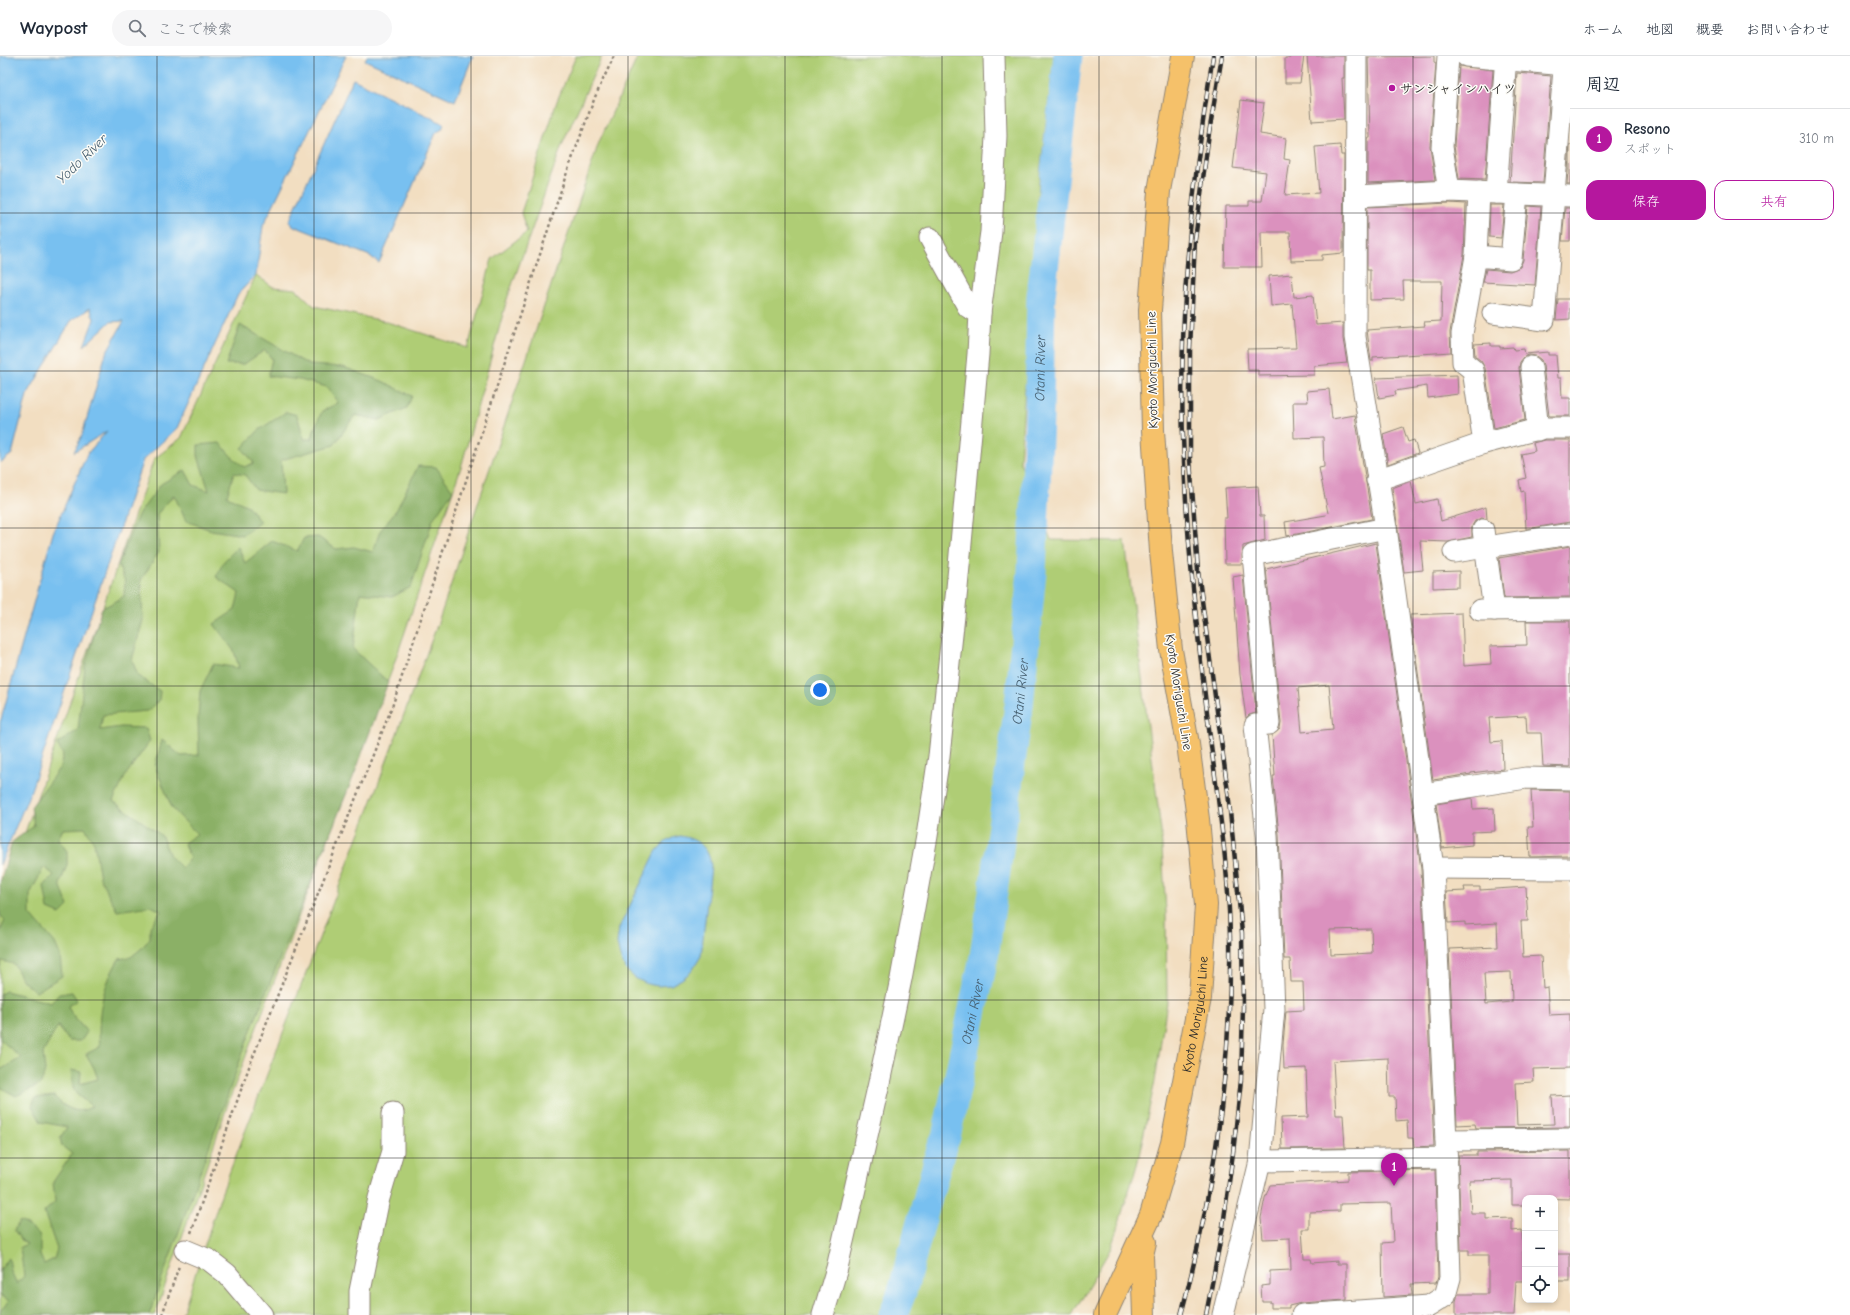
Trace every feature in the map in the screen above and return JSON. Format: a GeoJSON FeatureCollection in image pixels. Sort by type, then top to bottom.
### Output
{"type":"FeatureCollection","features":[{"type":"Feature","properties":{"kind":"main road","name":"Kyoto Moriguchi Line"},"geometry":{"type":"LineString","coordinates":[[1105,1315],[1151,1215],[1172,1143],[1200,998],[1206,905],[1198,819],[1188,744],[1171,650],[1161,552],[1153,430],[1150,310],[1159,191],[1184,56]]}},
{"type":"Feature","properties":{"kind":"main road"},"geometry":{"type":"LineString","coordinates":[[1144,1315],[1142,1255],[1151,1215]]}},
{"type":"Feature","properties":{"kind":"street"},"geometry":{"type":"LineString","coordinates":[[823,1315],[838,1268],[880,1083],[927,836],[939,756],[956,595],[978,354],[980,313],[991,232],[996,136],[994,56]]}},
{"type":"Feature","properties":{"kind":"street"},"geometry":{"type":"LineString","coordinates":[[1302,1315],[1429,1306],[1445,1296],[1450,1278],[1447,1149],[1434,868],[1386,528],[1355,337],[1357,196],[1356,56]]}},
{"type":"Feature","properties":{"kind":"street"},"geometry":{"type":"LineString","coordinates":[[1448,56],[1442,147],[1448,191]]}},
{"type":"Feature","properties":{"kind":"street"},"geometry":{"type":"LineString","coordinates":[[1466,56],[1565,60],[1562,196],[1544,320],[1504,310]]}},
{"type":"Feature","properties":{"kind":"street"},"geometry":{"type":"LineString","coordinates":[[1484,443],[1473,370],[1463,362],[1462,334],[1487,193],[1506,58]]}},
{"type":"Feature","properties":{"kind":"street"},"geometry":{"type":"LineString","coordinates":[[1357,196],[1448,191],[1562,196]]}},
{"type":"Feature","properties":{"kind":"street"},"geometry":{"type":"LineString","coordinates":[[1476,256],[1511,259],[1516,194]]}},
{"type":"Feature","properties":{"kind":"street"},"geometry":{"type":"LineString","coordinates":[[930,238],[968,308],[980,313]]}},
{"type":"Feature","properties":{"kind":"street"},"geometry":{"type":"LineString","coordinates":[[1531,368],[1538,430]]}},
{"type":"Feature","properties":{"kind":"street"},"geometry":{"type":"LineString","coordinates":[[1377,480],[1484,443],[1538,430],[1570,428]]}},
{"type":"Feature","properties":{"kind":"street"},"geometry":{"type":"LineString","coordinates":[[1223,1315],[1260,1161],[1274,1010],[1267,835],[1255,725],[1269,724],[1253,555],[1386,528]]}},
{"type":"Feature","properties":{"kind":"street"},"geometry":{"type":"LineString","coordinates":[[1454,552],[1484,538],[1570,534]]}},
{"type":"Feature","properties":{"kind":"street"},"geometry":{"type":"LineString","coordinates":[[1484,538],[1487,610],[1570,610]]}},
{"type":"Feature","properties":{"kind":"street"},"geometry":{"type":"LineString","coordinates":[[1423,794],[1526,778],[1570,779]]}},
{"type":"Feature","properties":{"kind":"street"},"geometry":{"type":"LineString","coordinates":[[1434,868],[1570,869]]}},
{"type":"Feature","properties":{"kind":"street"},"geometry":{"type":"LineString","coordinates":[[360,1315],[360,1291],[380,1198],[393,1151],[393,1113]]}},
{"type":"Feature","properties":{"kind":"street"},"geometry":{"type":"LineString","coordinates":[[1260,1161],[1447,1149],[1570,1139]]}},
{"type":"Feature","properties":{"kind":"street"},"geometry":{"type":"LineString","coordinates":[[185,1250],[209,1260],[227,1274],[262,1315]]}},
{"type":"Feature","properties":{"kind":"path"},"geometry":{"type":"LineString","coordinates":[[162,1315],[249,1067],[392,707],[565,178],[595,97],[614,56]]}},
{"type":"Feature","properties":{"kind":"green space"},"geometry":{"type":"Polygon","coordinates":[[[576,56],[602,56],[562,145],[507,299],[462,464],[392,670],[230,1098],[155,1315],[0,1315],[0,905],[154,459],[181,438],[256,275],[273,287],[296,289],[314,306],[384,321],[468,348],[492,259],[527,232],[521,213],[557,101],[576,56]]]}},
{"type":"Feature","properties":{"kind":"green space"},"geometry":{"type":"Polygon","coordinates":[[[638,56],[1054,56],[1039,182],[1020,462],[1051,540],[1125,541],[1161,831],[1166,912],[1167,1002],[1155,1081],[1137,1165],[1111,1248],[1072,1315],[182,1315],[222,1192],[373,798],[439,620],[599,142],[638,56]]]}},
{"type":"Feature","properties":{"kind":"green space"},"geometry":{"type":"Polygon","coordinates":[[[240,325],[309,365],[343,367],[382,381],[412,396],[407,408],[379,420],[355,415],[334,445],[281,460],[283,494],[256,490],[245,475],[234,473],[227,496],[248,506],[260,522],[243,535],[211,530],[186,521],[174,495],[157,514],[159,552],[141,580],[143,620],[132,660],[138,676],[160,691],[159,701],[147,711],[103,715],[100,730],[121,727],[146,728],[150,741],[127,773],[113,801],[161,835],[170,856],[182,868],[190,858],[184,843],[197,834],[172,808],[155,766],[162,740],[181,756],[199,755],[198,719],[200,691],[213,664],[239,668],[234,651],[214,624],[235,610],[239,593],[216,577],[224,561],[238,547],[245,563],[272,541],[297,551],[304,538],[318,537],[336,549],[354,547],[373,552],[380,531],[397,509],[418,466],[436,467],[453,491],[433,519],[411,587],[392,597],[360,593],[353,649],[388,682],[356,770],[251,1030],[149,1315],[0,1315],[0,1311],[9,1301],[0,1295],[0,1270],[9,1258],[11,1271],[17,1284],[24,1276],[20,1247],[27,1244],[21,1240],[14,1230],[20,1221],[29,1226],[40,1236],[40,1255],[44,1264],[54,1259],[57,1249],[44,1212],[55,1202],[53,1182],[72,1154],[62,1146],[60,1138],[67,1127],[41,1122],[32,1106],[35,1098],[54,1096],[62,1104],[77,1110],[87,1109],[92,1106],[75,1092],[72,1084],[71,1070],[81,1072],[80,1084],[98,1079],[86,1054],[100,1047],[100,1012],[108,980],[119,959],[131,957],[142,948],[150,938],[150,927],[161,911],[151,906],[117,911],[100,878],[94,842],[85,828],[63,829],[58,839],[67,851],[67,865],[60,884],[68,906],[60,914],[48,909],[44,886],[54,875],[44,867],[30,894],[30,914],[55,943],[60,955],[62,976],[36,992],[23,981],[14,964],[2,961],[0,967],[0,932],[5,920],[0,915],[0,883],[12,842],[34,826],[31,807],[60,767],[63,755],[57,744],[78,730],[85,666],[102,608],[124,596],[125,581],[118,565],[138,515],[161,484],[185,470],[193,485],[209,491],[198,456],[198,445],[220,443],[231,456],[244,467],[254,463],[242,448],[259,430],[286,412],[297,415],[304,439],[312,439],[322,411],[338,403],[327,387],[300,380],[268,376],[272,359],[265,350],[244,364],[226,364],[240,325]]]}},
{"type":"Feature","properties":{"kind":"green space"},"geometry":{"type":"Polygon","coordinates":[[[6,991],[51,1003],[59,994],[72,992],[77,1000],[68,1006],[72,1015],[87,1032],[81,1041],[69,1041],[58,1026],[43,1053],[45,1071],[41,1084],[16,1096],[0,1087],[0,1070],[21,1058],[0,1039],[0,994],[6,991]]]}},
{"type":"Feature","properties":{"kind":"water","name":"Yodo River"},"geometry":{"type":"Polygon","coordinates":[[[0,56],[346,56],[263,226],[256,275],[238,294],[177,428],[143,460],[31,790],[0,865],[0,723],[53,533],[87,454],[107,431],[74,452],[82,435],[106,353],[124,321],[110,322],[84,346],[94,319],[90,308],[71,321],[27,395],[12,454],[0,463],[0,56]]]}},
{"type":"Feature","properties":{"kind":"water"},"geometry":{"type":"Polygon","coordinates":[[[367,56],[473,56],[455,101],[365,60],[367,56]]]}},
{"type":"Feature","properties":{"kind":"water"},"geometry":{"type":"Polygon","coordinates":[[[353,79],[444,124],[442,129],[436,133],[379,263],[370,256],[294,226],[289,222],[353,79]]]}},
{"type":"Feature","properties":{"kind":"water"},"geometry":{"type":"Polygon","coordinates":[[[680,836],[692,839],[702,846],[710,860],[711,867],[701,956],[692,971],[671,985],[658,986],[647,984],[635,978],[625,969],[620,957],[617,943],[619,928],[656,852],[666,841],[680,836]]]}},
{"type":"Feature","properties":{"kind":"building"},"geometry":{"type":"Polygon","coordinates":[[[1290,56],[1304,56],[1300,83],[1285,83],[1285,58],[1290,58],[1290,56]]]}},
{"type":"Feature","properties":{"kind":"building"},"geometry":{"type":"Polygon","coordinates":[[[1307,56],[1344,56],[1344,78],[1342,78],[1344,119],[1312,121],[1307,56]]]}},
{"type":"Feature","properties":{"kind":"building"},"geometry":{"type":"Polygon","coordinates":[[[1434,56],[1434,62],[1436,63],[1430,146],[1435,180],[1368,183],[1368,138],[1370,138],[1368,57],[1434,56]]]}},
{"type":"Feature","properties":{"kind":"building"},"geometry":{"type":"Polygon","coordinates":[[[1459,66],[1493,70],[1485,180],[1459,179],[1454,146],[1459,66]]]}},
{"type":"Feature","properties":{"kind":"building"},"geometry":{"type":"Polygon","coordinates":[[[1517,73],[1551,76],[1543,183],[1510,182],[1517,73]]]}},
{"type":"Feature","properties":{"kind":"building"},"geometry":{"type":"Polygon","coordinates":[[[1241,100],[1264,103],[1260,134],[1286,138],[1284,159],[1290,160],[1285,195],[1319,193],[1315,147],[1340,145],[1341,155],[1344,155],[1343,253],[1322,255],[1322,260],[1291,261],[1290,232],[1261,232],[1262,267],[1224,267],[1226,206],[1249,206],[1249,201],[1262,201],[1266,172],[1233,168],[1241,100]]]}},
{"type":"Feature","properties":{"kind":"building"},"geometry":{"type":"Polygon","coordinates":[[[1570,144],[1570,184],[1567,184],[1570,144]]]}},
{"type":"Feature","properties":{"kind":"building"},"geometry":{"type":"Polygon","coordinates":[[[1449,203],[1466,204],[1464,255],[1450,332],[1451,352],[1373,357],[1373,361],[1371,361],[1367,330],[1425,326],[1424,322],[1441,321],[1442,281],[1403,281],[1404,299],[1370,300],[1370,270],[1367,270],[1367,207],[1449,203]]]}},
{"type":"Feature","properties":{"kind":"building"},"geometry":{"type":"Polygon","coordinates":[[[1490,205],[1504,205],[1501,238],[1489,237],[1490,205]]]}},
{"type":"Feature","properties":{"kind":"building"},"geometry":{"type":"Polygon","coordinates":[[[1528,206],[1541,207],[1535,285],[1483,282],[1486,269],[1510,271],[1520,267],[1523,260],[1528,206]]]}},
{"type":"Feature","properties":{"kind":"building"},"geometry":{"type":"Polygon","coordinates":[[[1565,208],[1570,208],[1570,241],[1562,241],[1565,208]]]}},
{"type":"Feature","properties":{"kind":"building"},"geometry":{"type":"Polygon","coordinates":[[[1292,274],[1294,297],[1313,295],[1316,325],[1343,323],[1343,339],[1347,363],[1314,366],[1314,375],[1258,376],[1258,370],[1248,370],[1247,349],[1296,348],[1292,304],[1271,306],[1269,276],[1292,274]]]}},
{"type":"Feature","properties":{"kind":"building"},"geometry":{"type":"Polygon","coordinates":[[[1558,299],[1570,299],[1570,319],[1556,320],[1558,299]]]}},
{"type":"Feature","properties":{"kind":"building"},"geometry":{"type":"Polygon","coordinates":[[[1491,343],[1491,346],[1500,346],[1500,348],[1513,347],[1514,350],[1524,349],[1525,354],[1548,352],[1548,355],[1556,355],[1558,378],[1561,378],[1562,398],[1570,398],[1570,416],[1549,416],[1543,365],[1541,360],[1536,356],[1529,355],[1524,357],[1520,362],[1519,368],[1525,420],[1494,428],[1485,368],[1481,361],[1475,356],[1474,344],[1491,343]]]}},
{"type":"Feature","properties":{"kind":"building"},"geometry":{"type":"Polygon","coordinates":[[[1457,375],[1458,394],[1428,398],[1427,386],[1395,391],[1396,395],[1379,398],[1376,378],[1457,375]]]}},
{"type":"Feature","properties":{"kind":"building"},"geometry":{"type":"Polygon","coordinates":[[[1329,389],[1332,419],[1355,415],[1372,519],[1287,536],[1285,522],[1326,515],[1328,513],[1319,468],[1324,467],[1323,437],[1294,438],[1293,402],[1308,402],[1307,391],[1329,389]]]}},
{"type":"Feature","properties":{"kind":"building"},"geometry":{"type":"Polygon","coordinates":[[[1403,427],[1408,442],[1414,440],[1418,453],[1388,464],[1383,434],[1403,427]]]}},
{"type":"Feature","properties":{"kind":"building"},"geometry":{"type":"Polygon","coordinates":[[[1544,440],[1570,440],[1570,522],[1526,529],[1524,491],[1521,492],[1519,480],[1526,478],[1521,454],[1535,451],[1533,443],[1544,440]]]}},
{"type":"Feature","properties":{"kind":"building"},"geometry":{"type":"Polygon","coordinates":[[[1411,481],[1416,504],[1437,499],[1441,521],[1486,507],[1487,519],[1481,518],[1475,521],[1472,526],[1472,537],[1448,542],[1420,541],[1423,570],[1404,572],[1392,488],[1411,481]]]}},
{"type":"Feature","properties":{"kind":"building"},"geometry":{"type":"Polygon","coordinates":[[[1258,486],[1260,516],[1264,516],[1265,540],[1243,546],[1242,564],[1225,564],[1224,518],[1227,518],[1225,488],[1258,486]]]}},
{"type":"Feature","properties":{"kind":"building"},"geometry":{"type":"Polygon","coordinates":[[[1376,543],[1421,869],[1434,1146],[1414,1147],[1413,1138],[1408,1138],[1407,1120],[1396,1121],[1395,1097],[1389,1097],[1388,1058],[1333,1061],[1336,1115],[1343,1115],[1345,1148],[1282,1149],[1281,1118],[1308,1117],[1306,1068],[1284,1069],[1283,1044],[1286,1011],[1304,1010],[1303,982],[1291,982],[1290,959],[1284,959],[1279,834],[1273,776],[1275,776],[1272,735],[1280,729],[1281,723],[1266,569],[1376,543]],[[1329,685],[1298,688],[1302,732],[1333,729],[1329,685]],[[1371,929],[1330,930],[1331,955],[1372,953],[1371,929]]]}},
{"type":"Feature","properties":{"kind":"building"},"geometry":{"type":"Polygon","coordinates":[[[1570,546],[1570,597],[1504,598],[1499,558],[1570,546]]]}},
{"type":"Feature","properties":{"kind":"building"},"geometry":{"type":"Polygon","coordinates":[[[1459,571],[1459,587],[1433,588],[1433,572],[1459,571]]]}},
{"type":"Feature","properties":{"kind":"building"},"geometry":{"type":"Polygon","coordinates":[[[1243,575],[1256,713],[1249,715],[1246,718],[1240,675],[1233,577],[1243,575]]]}},
{"type":"Feature","properties":{"kind":"building"},"geometry":{"type":"Polygon","coordinates":[[[1462,613],[1464,666],[1491,664],[1490,646],[1527,645],[1526,621],[1570,621],[1570,767],[1543,766],[1541,733],[1527,733],[1526,716],[1489,718],[1491,742],[1502,741],[1503,769],[1433,780],[1410,615],[1462,613]]]}},
{"type":"Feature","properties":{"kind":"building"},"geometry":{"type":"Polygon","coordinates":[[[1531,790],[1570,791],[1570,856],[1530,857],[1528,827],[1533,827],[1531,790]]]}},
{"type":"Feature","properties":{"kind":"building"},"geometry":{"type":"Polygon","coordinates":[[[1472,798],[1473,809],[1494,808],[1495,831],[1472,832],[1472,845],[1442,848],[1436,804],[1472,798]]]}},
{"type":"Feature","properties":{"kind":"building"},"geometry":{"type":"Polygon","coordinates":[[[1464,887],[1480,887],[1480,890],[1526,887],[1528,921],[1521,921],[1523,957],[1541,956],[1543,988],[1547,987],[1549,1015],[1570,1014],[1570,1068],[1533,1069],[1534,1082],[1515,1083],[1517,1125],[1554,1124],[1552,1096],[1570,1095],[1570,1127],[1476,1128],[1475,1124],[1457,1125],[1449,949],[1498,947],[1497,923],[1465,925],[1465,922],[1448,923],[1446,892],[1465,891],[1464,887]],[[1511,972],[1484,973],[1486,1004],[1512,1002],[1511,972]]]}},
{"type":"Feature","properties":{"kind":"building"},"geometry":{"type":"Polygon","coordinates":[[[1570,1151],[1570,1199],[1558,1199],[1558,1195],[1522,1195],[1522,1205],[1512,1205],[1512,1180],[1469,1181],[1471,1213],[1486,1213],[1486,1219],[1512,1218],[1512,1231],[1522,1230],[1522,1281],[1516,1281],[1514,1315],[1456,1315],[1456,1301],[1458,1294],[1488,1294],[1488,1255],[1469,1255],[1469,1250],[1461,1250],[1458,1155],[1477,1155],[1477,1152],[1570,1151]]]}},
{"type":"Feature","properties":{"kind":"building"},"geometry":{"type":"Polygon","coordinates":[[[1435,1170],[1438,1277],[1436,1283],[1411,1284],[1412,1295],[1383,1297],[1382,1243],[1393,1242],[1391,1203],[1340,1204],[1340,1211],[1309,1212],[1309,1229],[1302,1229],[1304,1259],[1311,1259],[1312,1263],[1337,1261],[1337,1264],[1346,1264],[1346,1300],[1301,1303],[1289,1306],[1289,1308],[1271,1308],[1271,1302],[1262,1302],[1261,1286],[1270,1285],[1270,1271],[1291,1270],[1290,1238],[1263,1239],[1261,1218],[1265,1198],[1270,1185],[1348,1180],[1348,1172],[1435,1170]]]}},
{"type":"Feature","properties":{"kind":"building"},"geometry":{"type":"Polygon","coordinates":[[[1558,1254],[1570,1254],[1570,1281],[1558,1281],[1558,1254]]]}},
{"type":"Feature","properties":{"kind":"waterway","name":"Otani River"},"geometry":{"type":"LineString","coordinates":[[893,1315],[902,1292],[942,1146],[946,1137],[984,957],[1019,705],[1032,571],[1039,418],[1041,297],[1068,56]]}},
{"type":"Feature","properties":{"kind":"railway"},"geometry":{"type":"LineString","coordinates":[[1181,1315],[1203,1222],[1219,1128],[1228,1033],[1230,985],[1228,891],[1224,845],[1191,572],[1182,411],[1184,309],[1192,207],[1213,56]]}},
{"type":"Feature","properties":{"kind":"railway"},"geometry":{"type":"LineString","coordinates":[[1206,1315],[1223,1226],[1233,1153],[1241,1080],[1243,1007],[1242,933],[1235,860],[1228,792],[1198,571],[1190,459],[1190,349],[1195,240],[1209,133],[1222,56]]}},
{"type":"Feature","properties":{"kind":"place","name":"サンシャインハイツ"},"geometry":{"type":"Point","coordinates":[1392,88]}},
{"type":"Feature","properties":{"kind":"place","name":"Resono"},"geometry":{"type":"Point","coordinates":[1394,1186]}}]}
